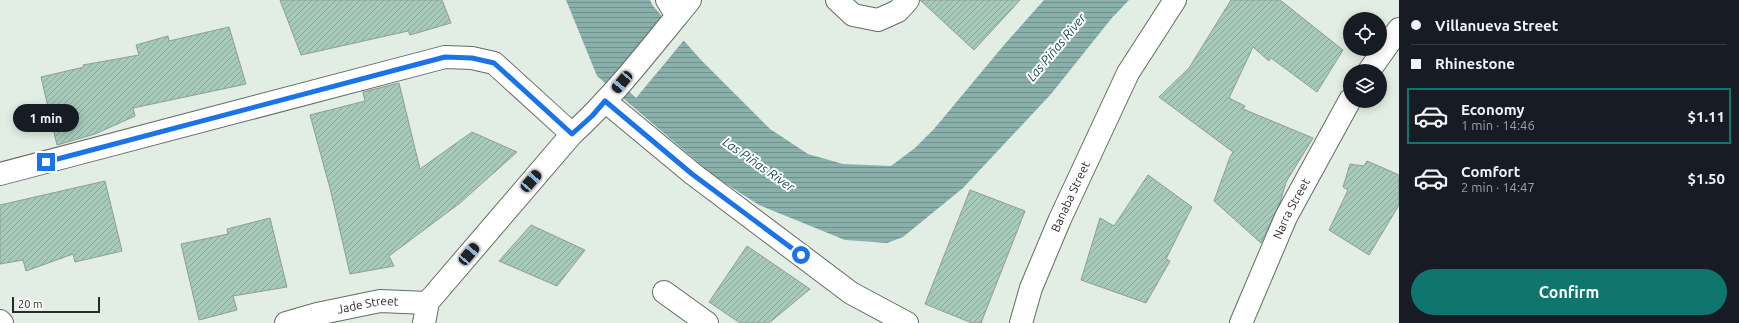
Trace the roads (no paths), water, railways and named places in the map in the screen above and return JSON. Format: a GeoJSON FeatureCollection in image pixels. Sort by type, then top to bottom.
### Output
{"type":"FeatureCollection","features":[{"type":"Feature","properties":{"kind":"street"},"geometry":{"type":"LineString","coordinates":[[837,0],[853,15],[878,20],[898,11],[908,0]]}},
{"type":"Feature","properties":{"kind":"street","name":"Banaba Street"},"geometry":{"type":"LineString","coordinates":[[1021,323],[1031,288],[1060,219],[1128,73],[1175,0]]}},
{"type":"Feature","properties":{"kind":"street"},"geometry":{"type":"LineString","coordinates":[[426,313],[572,134],[592,116],[609,97],[676,10]]}},
{"type":"Feature","properties":{"kind":"street"},"geometry":{"type":"LineString","coordinates":[[1374,64],[1399,29]]}},
{"type":"Feature","properties":{"kind":"street"},"geometry":{"type":"LineString","coordinates":[[0,174],[445,57],[472,58],[494,63],[572,134]]}},
{"type":"Feature","properties":{"kind":"street"},"geometry":{"type":"LineString","coordinates":[[609,97],[692,174],[851,293],[907,323]]}},
{"type":"Feature","properties":{"kind":"street","name":"Narra Street"},"geometry":{"type":"LineString","coordinates":[[1241,323],[1286,217],[1346,108]]}},
{"type":"Feature","properties":{"kind":"street"},"geometry":{"type":"LineString","coordinates":[[664,292],[695,320]]}},
{"type":"Feature","properties":{"kind":"street","name":"Jade Street"},"geometry":{"type":"LineString","coordinates":[[286,323],[317,314],[380,301],[426,313]]}},
{"type":"Feature","properties":{"kind":"water","name":"Las Piñas River"},"geometry":{"type":"Polygon","coordinates":[[[566,0],[650,0],[653,6],[701,60],[770,129],[808,154],[843,164],[891,166],[915,148],[934,129],[1004,45],[1044,0],[1129,0],[1111,19],[1051,94],[963,188],[903,237],[887,243],[845,240],[759,205],[714,176],[597,76],[566,0]]]}}]}
